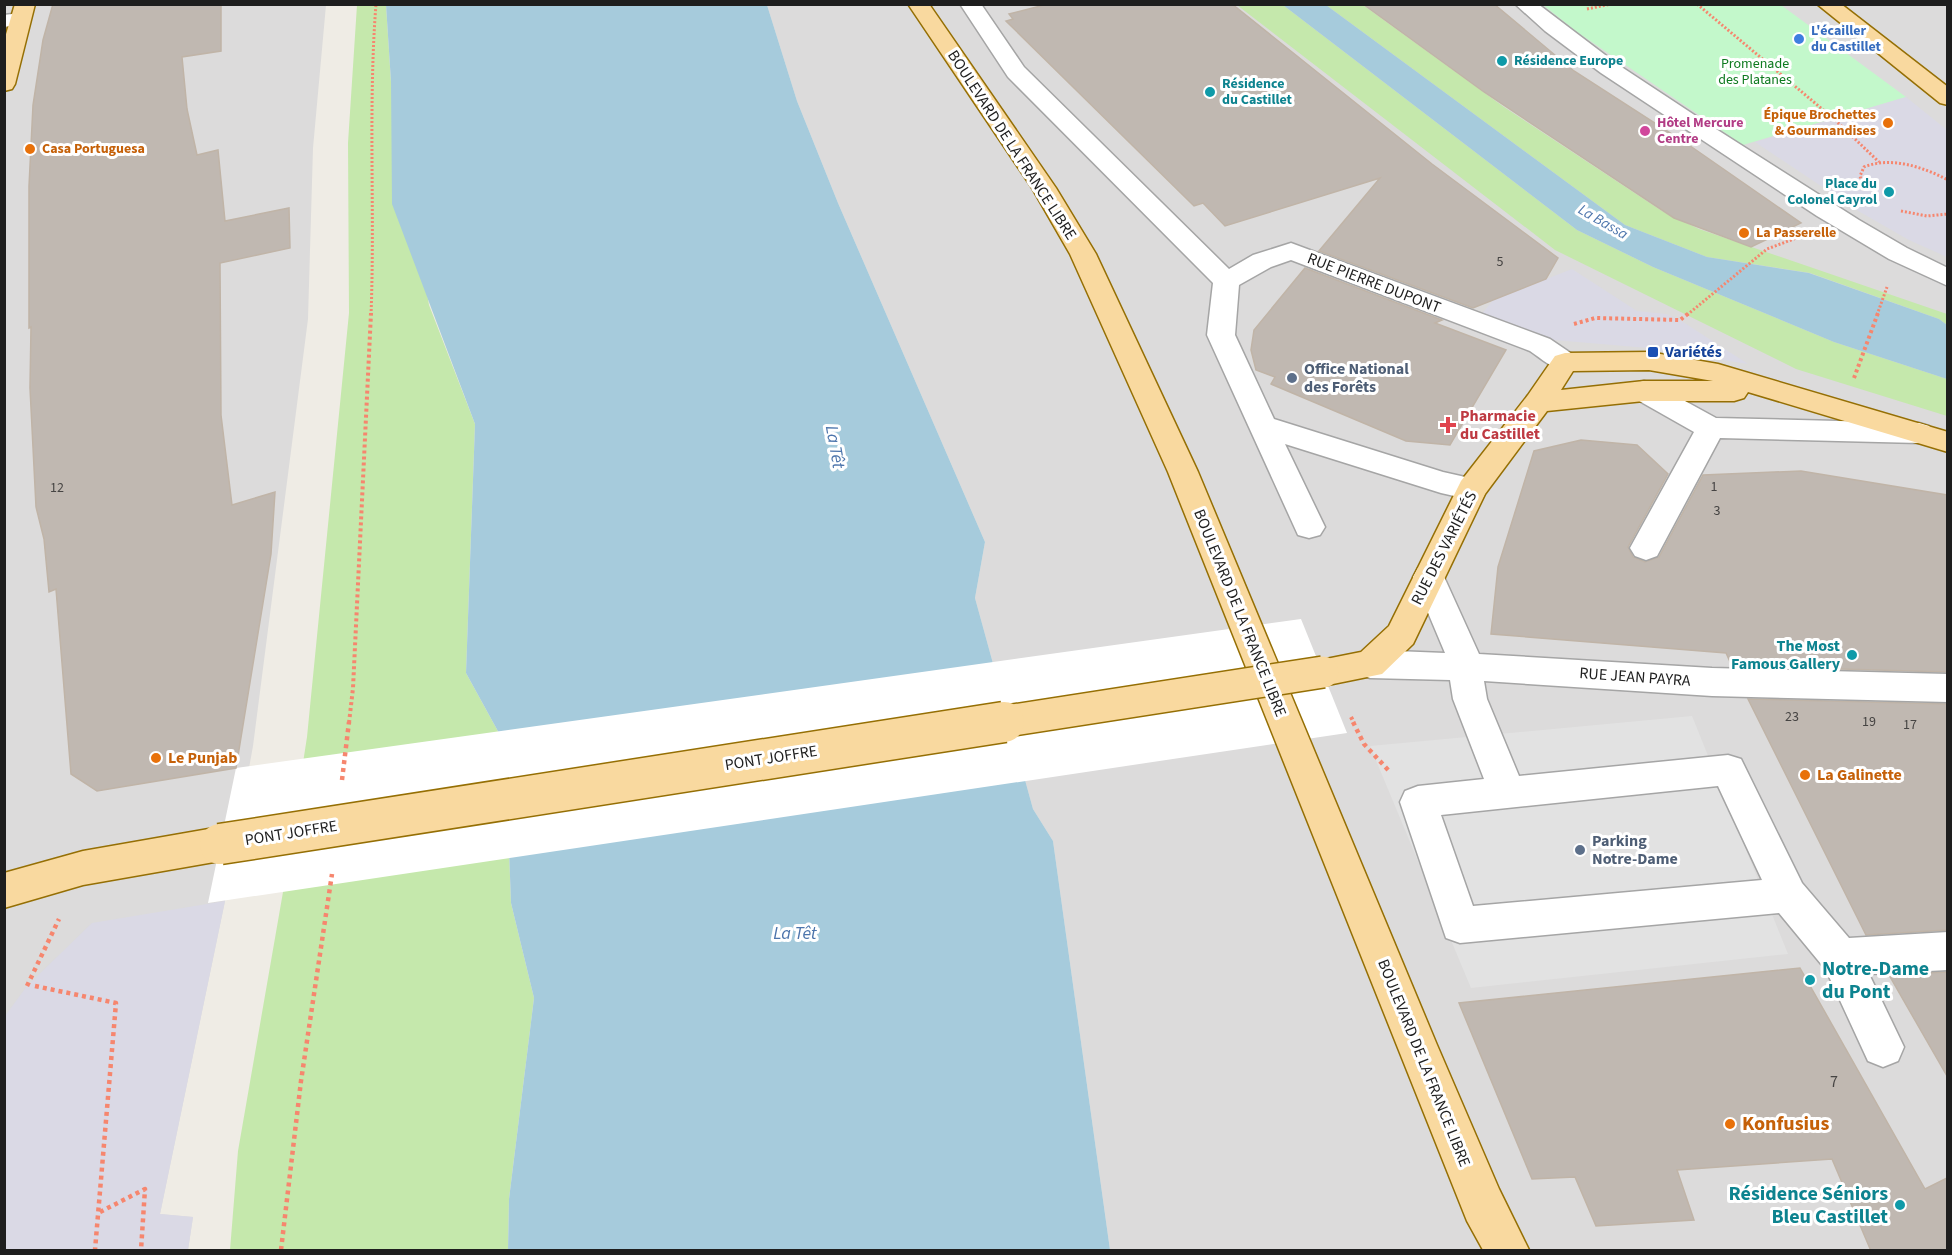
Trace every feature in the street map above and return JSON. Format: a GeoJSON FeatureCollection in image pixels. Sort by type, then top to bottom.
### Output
{"type":"FeatureCollection","features":[{"type":"Feature","properties":{"kind":"main road","name":"BOULEVARD DE LA FRANCE LIBRE"},"geometry":{"type":"LineString","coordinates":[[918,4],[1044,188],[1083,254],[1183,472],[1430,1080],[1483,1205],[1507,1251]]}},
{"type":"Feature","properties":{"kind":"main road"},"geometry":{"type":"LineString","coordinates":[[1827,4],[1947,98]]}},
{"type":"Feature","properties":{"kind":"main road"},"geometry":{"type":"LineString","coordinates":[[1858,4],[1936,63]]}},
{"type":"Feature","properties":{"kind":"main road"},"geometry":{"type":"LineString","coordinates":[[4,84],[17,15]]}},
{"type":"Feature","properties":{"kind":"main road"},"geometry":{"type":"LineString","coordinates":[[1565,362],[1649,361],[1719,373],[1947,442]]}},
{"type":"Feature","properties":{"kind":"main road","name":"RUE DES VARIÉTÉS"},"geometry":{"type":"LineString","coordinates":[[1370,664],[1401,635],[1472,489],[1538,402],[1565,362]]}},
{"type":"Feature","properties":{"kind":"main road"},"geometry":{"type":"LineString","coordinates":[[1538,402],[1644,391],[1780,392]]}},
{"type":"Feature","properties":{"kind":"main road","name":"RUE JEAN PAYRA"},"geometry":{"type":"LineString","coordinates":[[1323,672],[1370,664]]}},
{"type":"Feature","properties":{"kind":"main road","name":"PONT JOFFRE"},"geometry":{"type":"LineString","coordinates":[[4,891],[83,868],[220,844],[1323,672]]}},
{"type":"Feature","properties":{"kind":"street"},"geometry":{"type":"LineString","coordinates":[[970,4],[1016,72],[1226,281],[1221,335],[1309,526]]}},
{"type":"Feature","properties":{"kind":"street"},"geometry":{"type":"LineString","coordinates":[[1525,4],[1593,58],[1839,220],[1922,268],[1947,278]]}},
{"type":"Feature","properties":{"kind":"street","name":"RUE PIERRE DUPONT"},"geometry":{"type":"LineString","coordinates":[[1226,281],[1262,261],[1291,251],[1540,345],[1565,362]]}},
{"type":"Feature","properties":{"kind":"street"},"geometry":{"type":"LineString","coordinates":[[1644,391],[1711,428],[1920,433]]}},
{"type":"Feature","properties":{"kind":"street"},"geometry":{"type":"LineString","coordinates":[[1263,426],[1472,489]]}},
{"type":"Feature","properties":{"kind":"street"},"geometry":{"type":"LineString","coordinates":[[1646,548],[1711,428]]}},
{"type":"Feature","properties":{"kind":"street"},"geometry":{"type":"LineString","coordinates":[[1430,577],[1457,674],[1508,793]]}},
{"type":"Feature","properties":{"kind":"street"},"geometry":{"type":"LineString","coordinates":[[1401,635],[1457,674]]}},
{"type":"Feature","properties":{"kind":"street","name":"RUE JEAN PAYRA"},"geometry":{"type":"LineString","coordinates":[[1370,664],[1457,674],[1947,688]]}},
{"type":"Feature","properties":{"kind":"street"},"geometry":{"type":"LineString","coordinates":[[1788,895],[1460,925],[1418,802],[1728,770],[1788,895],[1840,957],[1883,1047]]}},
{"type":"Feature","properties":{"kind":"street"},"geometry":{"type":"LineString","coordinates":[[1840,957],[1947,951]]}},
{"type":"Feature","properties":{"kind":"path"},"geometry":{"type":"LineString","coordinates":[[342,782],[353,688],[369,377],[374,238],[373,45],[376,4]]}},
{"type":"Feature","properties":{"kind":"path"},"geometry":{"type":"LineString","coordinates":[[1697,4],[1834,119],[1879,162]]}},
{"type":"Feature","properties":{"kind":"path"},"geometry":{"type":"LineString","coordinates":[[1870,195],[1859,181],[1860,173],[1866,166],[1879,162],[1911,164],[1929,169],[1947,180]]}},
{"type":"Feature","properties":{"kind":"path"},"geometry":{"type":"LineString","coordinates":[[1900,211],[1927,216],[1947,214]]}},
{"type":"Feature","properties":{"kind":"path"},"geometry":{"type":"LineString","coordinates":[[1540,345],[1549,331],[1595,318],[1680,320],[1767,249]]}},
{"type":"Feature","properties":{"kind":"path"},"geometry":{"type":"LineString","coordinates":[[1854,379],[1884,293]]}},
{"type":"Feature","properties":{"kind":"path"},"geometry":{"type":"LineString","coordinates":[[1351,717],[1364,744]]}},
{"type":"Feature","properties":{"kind":"path"},"geometry":{"type":"LineString","coordinates":[[281,1251],[301,1082],[333,864]]}},
{"type":"Feature","properties":{"kind":"path"},"geometry":{"type":"LineString","coordinates":[[27,986],[83,868]]}},
{"type":"Feature","properties":{"kind":"path"},"geometry":{"type":"LineString","coordinates":[[35,986],[116,1003],[96,1251]]}},
{"type":"Feature","properties":{"kind":"path"},"geometry":{"type":"LineString","coordinates":[[99,1212],[145,1189],[141,1251]]}},
{"type":"Feature","properties":{"kind":"shaded area"},"geometry":{"type":"Polygon","coordinates":[[[5,5],[326,5],[313,148],[308,319],[253,746],[225,901],[160,1214],[193,1217],[188,1250],[5,1250],[5,5]]]}},
{"type":"Feature","properties":{"kind":"shaded area"},"geometry":{"type":"Polygon","coordinates":[[[767,5],[1947,5],[1947,1250],[1110,1250],[1053,841],[1033,809],[975,598],[985,542],[838,203],[797,101],[767,5]]]}},
{"type":"Feature","properties":{"kind":"shaded area","name":"Place du Colonel Cayrol"},"geometry":{"type":"Polygon","coordinates":[[[1906,97],[1947,130],[1947,257],[1909,240],[1860,212],[1755,142],[1906,97]]]}},
{"type":"Feature","properties":{"kind":"shaded area"},"geometry":{"type":"Polygon","coordinates":[[[1572,269],[1637,311],[1666,314],[1680,320],[1748,364],[1648,348],[1554,340],[1482,314],[1493,300],[1572,269]]]}},
{"type":"Feature","properties":{"kind":"shaded area","name":"Parking Notre-Dame"},"geometry":{"type":"Polygon","coordinates":[[[1692,716],[1788,954],[1471,988],[1370,746],[1692,716]]]}},
{"type":"Feature","properties":{"kind":"shaded area"},"geometry":{"type":"Polygon","coordinates":[[[225,901],[160,1214],[193,1217],[188,1250],[5,1250],[5,1016],[27,986],[92,923],[225,901]]]}},
{"type":"Feature","properties":{"kind":"green space"},"geometry":{"type":"Polygon","coordinates":[[[357,5],[386,5],[391,82],[429,305],[475,424],[466,673],[505,744],[511,903],[534,998],[509,1199],[508,1250],[230,1250],[238,1151],[283,892],[307,737],[349,313],[348,143],[357,5]]]}},
{"type":"Feature","properties":{"kind":"green space"},"geometry":{"type":"Polygon","coordinates":[[[1237,5],[1283,5],[1577,230],[1653,267],[1834,342],[1947,379],[1947,416],[1796,369],[1555,250],[1237,5]]]}},
{"type":"Feature","properties":{"kind":"green space"},"geometry":{"type":"Polygon","coordinates":[[[1326,5],[1363,5],[1504,107],[1662,211],[1699,229],[1947,314],[1947,325],[1939,319],[1810,273],[1707,257],[1625,225],[1326,5]]]}},
{"type":"Feature","properties":{"kind":"green space","name":"Promenade des Platanes"},"geometry":{"type":"Polygon","coordinates":[[[1543,5],[1781,5],[1906,97],[1743,145],[1577,32],[1543,5]]]}},
{"type":"Feature","properties":{"kind":"water","name":"La Têt"},"geometry":{"type":"Polygon","coordinates":[[[386,5],[767,5],[797,101],[838,203],[985,542],[975,598],[1033,809],[1053,841],[1110,1250],[508,1250],[509,1199],[534,998],[511,903],[505,744],[466,673],[475,424],[392,204],[391,82],[386,5]]]}},
{"type":"Feature","properties":{"kind":"water","name":"La Bassa"},"geometry":{"type":"Polygon","coordinates":[[[1283,5],[1326,5],[1625,225],[1707,257],[1809,273],[1939,319],[1947,325],[1947,379],[1834,342],[1653,267],[1577,230],[1283,5]]]}},
{"type":"Feature","properties":{"kind":"pier"},"geometry":{"type":"Polygon","coordinates":[[[1301,619],[1347,733],[208,903],[236,768],[1301,619]]]}},
{"type":"Feature","properties":{"kind":"building"},"geometry":{"type":"Polygon","coordinates":[[[53,4],[221,4],[221,51],[182,57],[187,109],[197,155],[218,150],[225,221],[289,208],[290,248],[220,263],[221,415],[232,505],[275,492],[271,554],[236,768],[97,791],[71,774],[56,589],[49,592],[44,539],[36,507],[30,388],[29,186],[33,105],[43,40],[53,4]]]}},
{"type":"Feature","properties":{"kind":"building","name":"Résidence du Castillet"},"geometry":{"type":"Polygon","coordinates":[[[1048,4],[1232,4],[1432,164],[1558,258],[1546,279],[1473,308],[1319,251],[1380,178],[1225,226],[1203,203],[1194,206],[1006,21],[1013,19],[1009,14],[1048,4]]]}},
{"type":"Feature","properties":{"kind":"building"},"geometry":{"type":"Polygon","coordinates":[[[1363,4],[1494,4],[1574,71],[1686,143],[1801,223],[1751,247],[1674,218],[1484,92],[1363,4]]]}},
{"type":"Feature","properties":{"kind":"building"},"geometry":{"type":"Polygon","coordinates":[[[1305,268],[1442,320],[1435,323],[1506,350],[1450,445],[1406,441],[1271,384],[1275,377],[1256,370],[1251,350],[1254,330],[1305,268]]]}},
{"type":"Feature","properties":{"kind":"building"},"geometry":{"type":"Polygon","coordinates":[[[1581,440],[1637,445],[1668,474],[1628,547],[1633,557],[1645,562],[1659,557],[1703,475],[1801,471],[1947,495],[1947,672],[1732,666],[1726,653],[1491,634],[1498,567],[1534,451],[1581,440]]]}},
{"type":"Feature","properties":{"kind":"building"},"geometry":{"type":"Polygon","coordinates":[[[1748,699],[1947,704],[1947,930],[1866,935],[1748,699]]]}},
{"type":"Feature","properties":{"kind":"building"},"geometry":{"type":"Polygon","coordinates":[[[1800,968],[1925,1189],[1947,1178],[1947,1251],[1871,1251],[1832,1159],[1677,1170],[1694,1220],[1596,1226],[1575,1177],[1532,1179],[1459,1003],[1800,968]]]}},
{"type":"Feature","properties":{"kind":"building"},"geometry":{"type":"Polygon","coordinates":[[[1947,972],[1947,1076],[1889,975],[1947,972]]]}},
{"type":"Feature","properties":{"kind":"place","name":"L'écailler du Castillet"},"geometry":{"type":"Point","coordinates":[1799,39]}},
{"type":"Feature","properties":{"kind":"place","name":"Résidence Europe"},"geometry":{"type":"Point","coordinates":[1502,61]}},
{"type":"Feature","properties":{"kind":"place","name":"Résidence du Castillet"},"geometry":{"type":"Point","coordinates":[1210,92]}},
{"type":"Feature","properties":{"kind":"place","name":"Épique Brochettes & Gourmandises"},"geometry":{"type":"Point","coordinates":[1888,123]}},
{"type":"Feature","properties":{"kind":"place","name":"Hôtel Mercure Centre"},"geometry":{"type":"Point","coordinates":[1645,131]}},
{"type":"Feature","properties":{"kind":"place","name":"Casa Portuguesa"},"geometry":{"type":"Point","coordinates":[30,149]}},
{"type":"Feature","properties":{"kind":"place","name":"Place du Colonel Cayrol"},"geometry":{"type":"Point","coordinates":[1889,192]}},
{"type":"Feature","properties":{"kind":"place","name":"La Passerelle"},"geometry":{"type":"Point","coordinates":[1744,233]}},
{"type":"Feature","properties":{"kind":"place","name":"Variétés"},"geometry":{"type":"Point","coordinates":[1653,352]}},
{"type":"Feature","properties":{"kind":"place","name":"Office National des Forêts"},"geometry":{"type":"Point","coordinates":[1292,378]}},
{"type":"Feature","properties":{"kind":"place","name":"Pharmacie du Castillet"},"geometry":{"type":"Point","coordinates":[1448,425]}},
{"type":"Feature","properties":{"kind":"place","name":"The Most Famous Gallery"},"geometry":{"type":"Point","coordinates":[1852,655]}},
{"type":"Feature","properties":{"kind":"place","name":"Le Punjab"},"geometry":{"type":"Point","coordinates":[156,758]}},
{"type":"Feature","properties":{"kind":"place","name":"La Galinette"},"geometry":{"type":"Point","coordinates":[1805,775]}},
{"type":"Feature","properties":{"kind":"place","name":"Parking Notre-Dame"},"geometry":{"type":"Point","coordinates":[1580,850]}},
{"type":"Feature","properties":{"kind":"place","name":"Notre-Dame du Pont"},"geometry":{"type":"Point","coordinates":[1810,980]}},
{"type":"Feature","properties":{"kind":"place","name":"Konfusius"},"geometry":{"type":"Point","coordinates":[1730,1124]}},
{"type":"Feature","properties":{"kind":"place","name":"Résidence Séniors Bleu Castillet"},"geometry":{"type":"Point","coordinates":[1900,1205]}}]}
